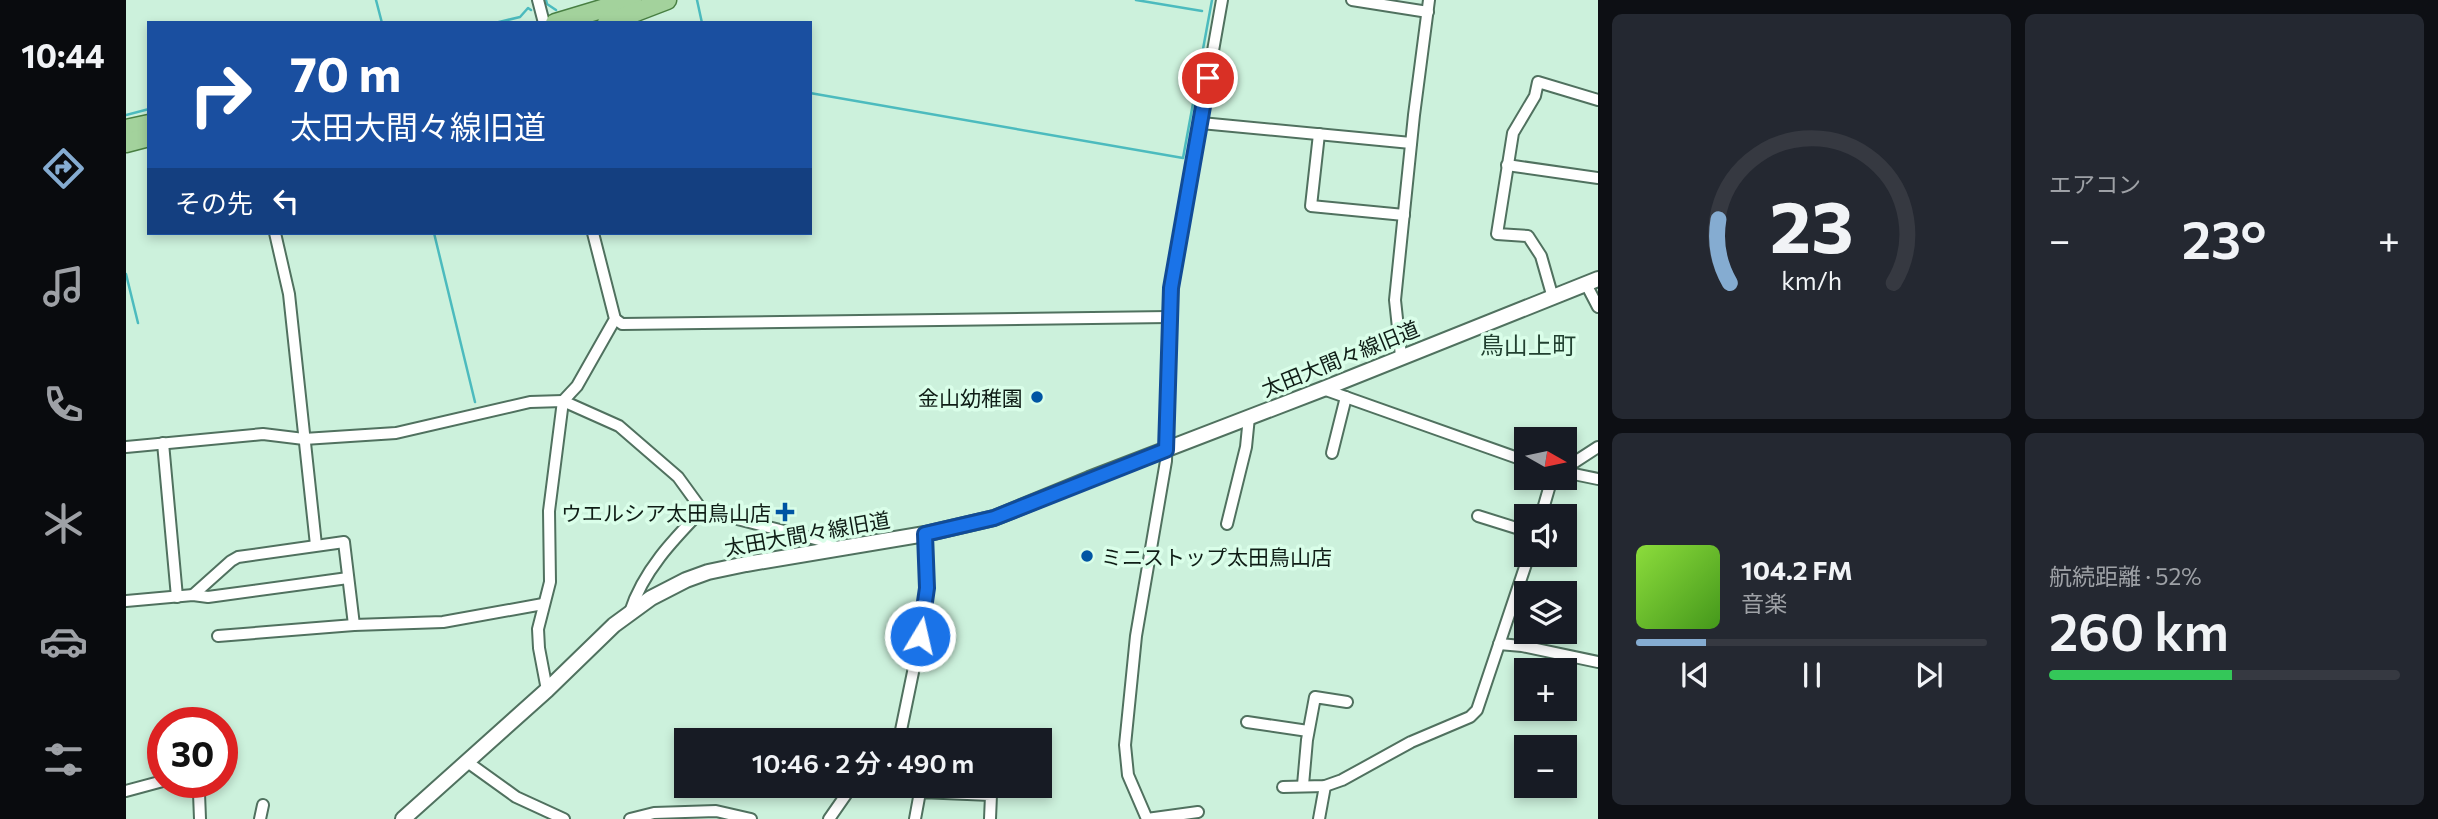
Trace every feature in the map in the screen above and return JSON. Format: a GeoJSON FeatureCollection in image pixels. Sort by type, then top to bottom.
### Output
{"type":"FeatureCollection","features":[{"type":"Feature","properties":{"kind":"main road"},"geometry":{"type":"LineString","coordinates":[[562,21],[632,0]]}},
{"type":"Feature","properties":{"kind":"main road"},"geometry":{"type":"LineString","coordinates":[[612,21],[667,0]]}},
{"type":"Feature","properties":{"kind":"main road"},"geometry":{"type":"LineString","coordinates":[[126,129],[147,124]]}},
{"type":"Feature","properties":{"kind":"main road"},"geometry":{"type":"LineString","coordinates":[[126,143],[147,138]]}},
{"type":"Feature","properties":{"kind":"street"},"geometry":{"type":"LineString","coordinates":[[538,0],[543,21]]}},
{"type":"Feature","properties":{"kind":"street"},"geometry":{"type":"LineString","coordinates":[[1198,812],[1147,819],[1126,764],[1136,636],[1166,450],[1171,288],[1222,0]]}},
{"type":"Feature","properties":{"kind":"street"},"geometry":{"type":"LineString","coordinates":[[1352,0],[1428,12]]}},
{"type":"Feature","properties":{"kind":"street"},"geometry":{"type":"LineString","coordinates":[[1401,356],[1395,300],[1429,0]]}},
{"type":"Feature","properties":{"kind":"street"},"geometry":{"type":"LineString","coordinates":[[1553,298],[1541,256],[1528,236],[1497,234],[1513,132],[1535,96],[1538,82],[1598,100]]}},
{"type":"Feature","properties":{"kind":"street"},"geometry":{"type":"LineString","coordinates":[[1201,123],[1411,143]]}},
{"type":"Feature","properties":{"kind":"street"},"geometry":{"type":"LineString","coordinates":[[1319,134],[1311,206],[1404,215]]}},
{"type":"Feature","properties":{"kind":"street"},"geometry":{"type":"LineString","coordinates":[[1507,165],[1598,178]]}},
{"type":"Feature","properties":{"kind":"street"},"geometry":{"type":"LineString","coordinates":[[275,235],[289,294],[316,545]]}},
{"type":"Feature","properties":{"kind":"street"},"geometry":{"type":"LineString","coordinates":[[594,235],[615,319],[622,324],[1170,317]]}},
{"type":"Feature","properties":{"kind":"street"},"geometry":{"type":"LineString","coordinates":[[1592,282],[1598,307]]}},
{"type":"Feature","properties":{"kind":"street","name":"太田大間々線旧道"},"geometry":{"type":"LineString","coordinates":[[403,819],[630,612],[666,590],[708,572],[925,534],[994,518],[1592,282]]}},
{"type":"Feature","properties":{"kind":"street"},"geometry":{"type":"LineString","coordinates":[[547,690],[538,629],[550,582],[549,511],[563,401],[577,386],[615,319]]}},
{"type":"Feature","properties":{"kind":"street"},"geometry":{"type":"LineString","coordinates":[[1323,389],[1514,457]]}},
{"type":"Feature","properties":{"kind":"street"},"geometry":{"type":"LineString","coordinates":[[1332,453],[1346,397]]}},
{"type":"Feature","properties":{"kind":"street"},"geometry":{"type":"LineString","coordinates":[[126,447],[263,434],[304,439],[397,433],[530,402],[563,401],[619,426],[678,477],[702,510],[823,541],[836,548]]}},
{"type":"Feature","properties":{"kind":"street"},"geometry":{"type":"LineString","coordinates":[[1227,524],[1245,447],[1249,417]]}},
{"type":"Feature","properties":{"kind":"street"},"geometry":{"type":"LineString","coordinates":[[163,443],[177,597]]}},
{"type":"Feature","properties":{"kind":"street"},"geometry":{"type":"LineString","coordinates":[[1577,462],[1598,447]]}},
{"type":"Feature","properties":{"kind":"street"},"geometry":{"type":"LineString","coordinates":[[1577,474],[1598,479]]}},
{"type":"Feature","properties":{"kind":"street"},"geometry":{"type":"LineString","coordinates":[[630,612],[636,593],[674,537],[702,510]]}},
{"type":"Feature","properties":{"kind":"street"},"geometry":{"type":"LineString","coordinates":[[1478,516],[1514,527]]}},
{"type":"Feature","properties":{"kind":"street"},"geometry":{"type":"LineString","coordinates":[[901,728],[926,609],[925,534]]}},
{"type":"Feature","properties":{"kind":"street"},"geometry":{"type":"LineString","coordinates":[[193,595],[238,557],[344,542],[354,625]]}},
{"type":"Feature","properties":{"kind":"street"},"geometry":{"type":"LineString","coordinates":[[1283,787],[1325,786],[1352,776],[1411,742],[1470,717],[1477,710],[1525,567]]}},
{"type":"Feature","properties":{"kind":"street"},"geometry":{"type":"LineString","coordinates":[[126,601],[193,595],[208,597],[348,578]]}},
{"type":"Feature","properties":{"kind":"street"},"geometry":{"type":"LineString","coordinates":[[218,636],[354,625],[443,622],[543,604]]}},
{"type":"Feature","properties":{"kind":"street"},"geometry":{"type":"LineString","coordinates":[[1499,644],[1522,646],[1598,662]]}},
{"type":"Feature","properties":{"kind":"street"},"geometry":{"type":"LineString","coordinates":[[1303,785],[1308,731],[1315,697],[1347,702]]}},
{"type":"Feature","properties":{"kind":"street"},"geometry":{"type":"LineString","coordinates":[[1247,722],[1308,731]]}},
{"type":"Feature","properties":{"kind":"street"},"geometry":{"type":"LineString","coordinates":[[467,761],[516,797],[564,819]]}},
{"type":"Feature","properties":{"kind":"street"},"geometry":{"type":"LineString","coordinates":[[126,791],[147,785]]}},
{"type":"Feature","properties":{"kind":"street"},"geometry":{"type":"LineString","coordinates":[[1319,819],[1325,786]]}},
{"type":"Feature","properties":{"kind":"street"},"geometry":{"type":"LineString","coordinates":[[915,819],[920,792],[991,795],[990,819]]}},
{"type":"Feature","properties":{"kind":"street"},"geometry":{"type":"LineString","coordinates":[[198,798],[200,819]]}},
{"type":"Feature","properties":{"kind":"street"},"geometry":{"type":"LineString","coordinates":[[829,819],[844,798]]}},
{"type":"Feature","properties":{"kind":"street"},"geometry":{"type":"LineString","coordinates":[[260,819],[263,805]]}},
{"type":"Feature","properties":{"kind":"street"},"geometry":{"type":"LineString","coordinates":[[630,819],[654,814],[716,811],[751,819]]}},
{"type":"Feature","properties":{"kind":"waterway"},"geometry":{"type":"LineString","coordinates":[[376,0],[381,21]]}},
{"type":"Feature","properties":{"kind":"waterway"},"geometry":{"type":"LineString","coordinates":[[546,0],[547,4],[556,10]]}},
{"type":"Feature","properties":{"kind":"waterway"},"geometry":{"type":"LineString","coordinates":[[697,0],[702,21]]}},
{"type":"Feature","properties":{"kind":"waterway"},"geometry":{"type":"LineString","coordinates":[[1136,0],[1202,11]]}},
{"type":"Feature","properties":{"kind":"waterway"},"geometry":{"type":"LineString","coordinates":[[812,93],[1183,158],[1212,0]]}},
{"type":"Feature","properties":{"kind":"waterway"},"geometry":{"type":"LineString","coordinates":[[503,21],[520,17],[528,8],[531,10]]}},
{"type":"Feature","properties":{"kind":"waterway"},"geometry":{"type":"LineString","coordinates":[[126,115],[147,110]]}},
{"type":"Feature","properties":{"kind":"waterway"},"geometry":{"type":"LineString","coordinates":[[434,235],[475,402]]}},
{"type":"Feature","properties":{"kind":"waterway"},"geometry":{"type":"LineString","coordinates":[[126,274],[138,323]]}},
{"type":"Feature","properties":{"kind":"place","name":"金山幼稚園"},"geometry":{"type":"Point","coordinates":[1037,397]}},
{"type":"Feature","properties":{"kind":"place","name":"ウエルシア太田鳥山店"},"geometry":{"type":"Point","coordinates":[785,512]}},
{"type":"Feature","properties":{"kind":"place","name":"ミニストップ太田鳥山店"},"geometry":{"type":"Point","coordinates":[1087,556]}},
{"type":"Feature","properties":{"kind":"district","name":"鳥山上町"},"geometry":{"type":"Point","coordinates":[1528,344]}},
{"type":"Feature","properties":{"kind":"route"},"geometry":{"type":"LineString","coordinates":[[920,636],[926,609],[925,534],[994,518],[1166,450],[1171,288],[1208,78]]}}]}
